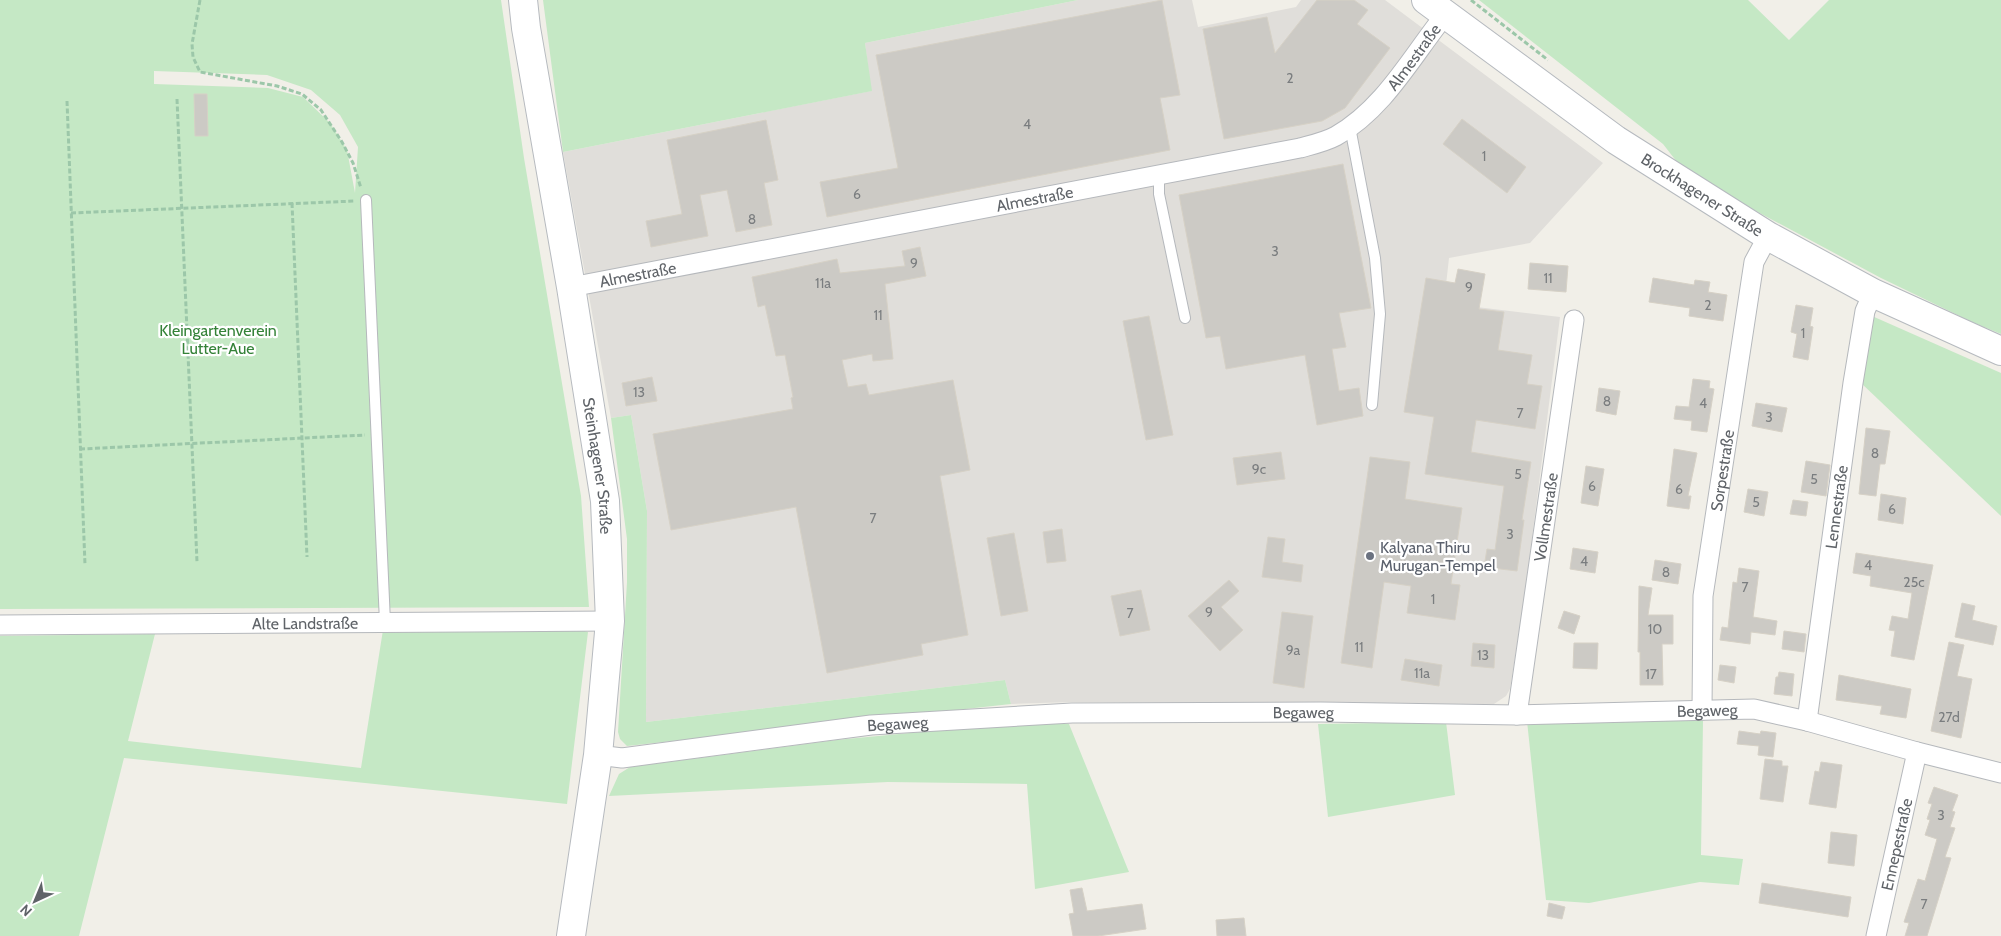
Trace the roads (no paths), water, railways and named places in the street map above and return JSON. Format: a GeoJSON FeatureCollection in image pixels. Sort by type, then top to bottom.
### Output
{"type":"FeatureCollection","features":[{"type":"Feature","properties":{"kind":"main road","name":"Steinhagener Straße"},"geometry":{"type":"LineString","coordinates":[[523,0],[526,28],[571,287],[605,502],[610,621],[598,755],[571,936]]}},
{"type":"Feature","properties":{"kind":"main road","name":"Brockhagener Straße"},"geometry":{"type":"LineString","coordinates":[[1436,7],[1616,140],[1768,236],[1874,293],[2001,351]]}},
{"type":"Feature","properties":{"kind":"street","name":"Almestraße"},"geometry":{"type":"LineString","coordinates":[[571,287],[1159,176],[1300,148],[1334,137],[1361,120],[1388,90],[1436,7]]}},
{"type":"Feature","properties":{"kind":"street","name":"Sorpestraße"},"geometry":{"type":"LineString","coordinates":[[1702,710],[1703,596],[1754,262],[1768,236]]}},
{"type":"Feature","properties":{"kind":"street","name":"Lennestraße"},"geometry":{"type":"LineString","coordinates":[[1807,721],[1853,383],[1865,311],[1874,293]]}},
{"type":"Feature","properties":{"kind":"street","name":"Vollmestraße"},"geometry":{"type":"LineString","coordinates":[[1517,715],[1574,320]]}},
{"type":"Feature","properties":{"kind":"street","name":"Alte Landstraße"},"geometry":{"type":"LineString","coordinates":[[0,625],[610,621]]}},
{"type":"Feature","properties":{"kind":"street","name":"Begaweg"},"geometry":{"type":"LineString","coordinates":[[598,755],[622,758],[871,725],[1072,713],[1321,712],[1517,715],[1754,709],[1807,721],[2001,773]]}},
{"type":"Feature","properties":{"kind":"street","name":"Ennepestraße"},"geometry":{"type":"LineString","coordinates":[[1876,936],[1918,752]]}},
{"type":"Feature","properties":{"kind":"lane"},"geometry":{"type":"LineString","coordinates":[[1350,127],[1375,258],[1380,314],[1372,405]]}},
{"type":"Feature","properties":{"kind":"lane"},"geometry":{"type":"LineString","coordinates":[[1159,176],[1160,194],[1185,318]]}},
{"type":"Feature","properties":{"kind":"lane"},"geometry":{"type":"LineString","coordinates":[[366,200],[386,622]]}},
{"type":"Feature","properties":{"kind":"place","name":"Kalyana Thiru Murugan-Tempel"},"geometry":{"type":"Point","coordinates":[1370,556]}},
{"type":"Feature","properties":{"kind":"park label","name":"Kleingartenverein Lutter-Aue"},"geometry":{"type":"Point","coordinates":[218,339]}}]}
